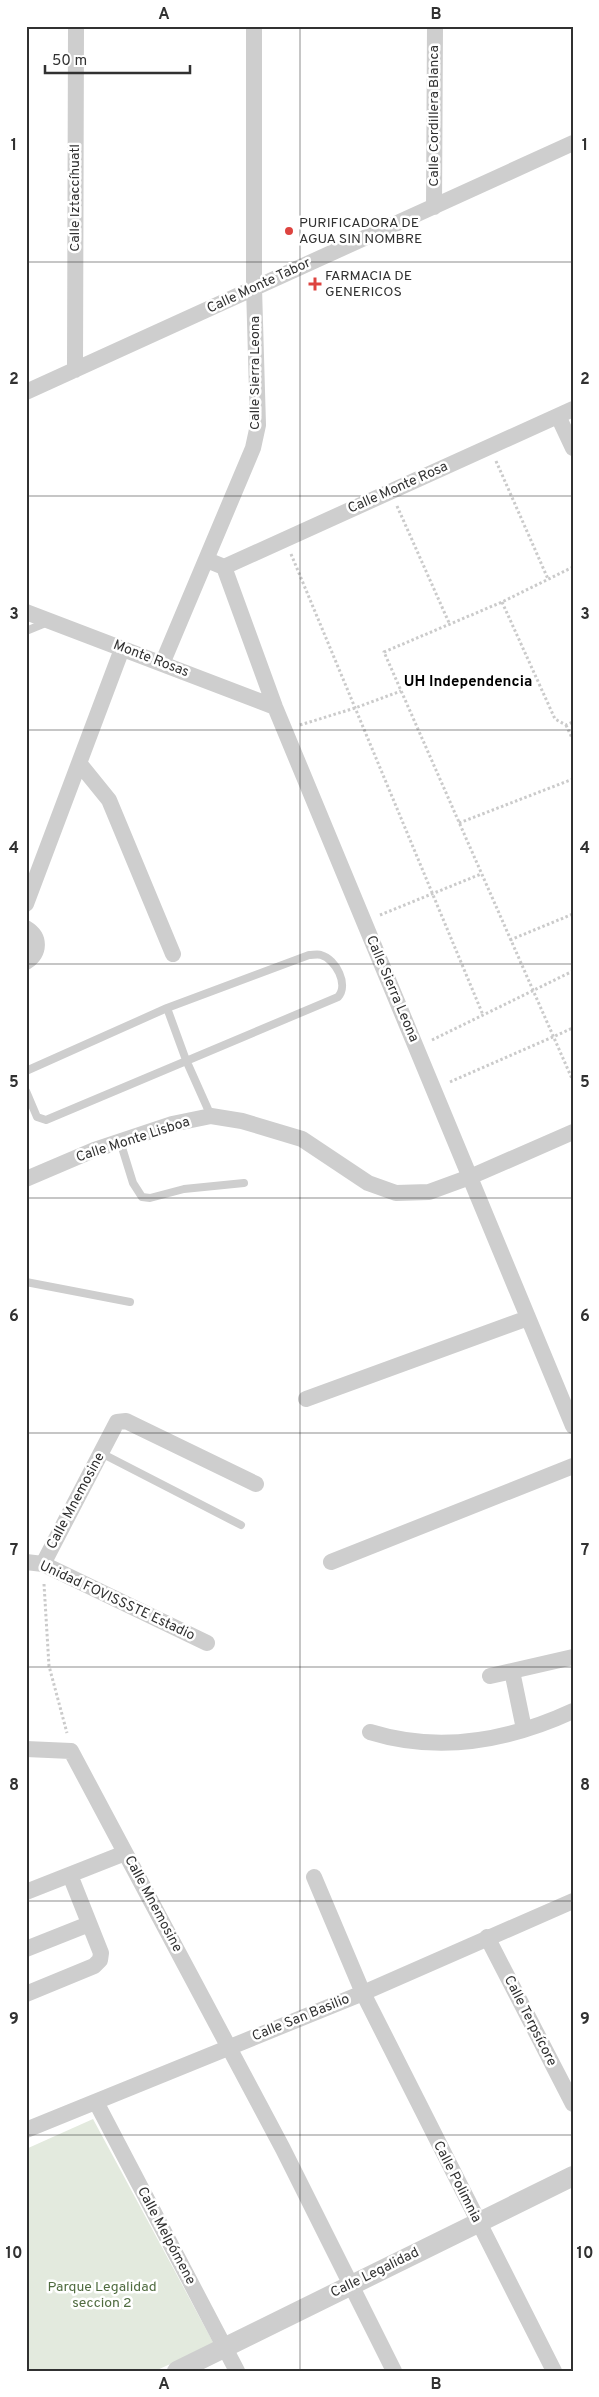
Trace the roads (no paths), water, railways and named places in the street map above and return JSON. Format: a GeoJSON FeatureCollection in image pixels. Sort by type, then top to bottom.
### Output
{"type":"FeatureCollection","features":[{"type":"Feature","properties":{"kind":"street","name":"Calle Iztaccíhuatl"},"geometry":{"type":"LineString","coordinates":[[75,370],[76,26]]}},
{"type":"Feature","properties":{"kind":"street","name":"Calle Sierra Leona"},"geometry":{"type":"LineString","coordinates":[[162,664],[253,448],[258,425],[254,288],[254,26]]}},
{"type":"Feature","properties":{"kind":"street","name":"Calle Cordillera Blanca"},"geometry":{"type":"LineString","coordinates":[[434,206],[435,26]]}},
{"type":"Feature","properties":{"kind":"street","name":"Calle Monte Tabor"},"geometry":{"type":"LineString","coordinates":[[26,392],[573,143]]}},
{"type":"Feature","properties":{"kind":"street"},"geometry":{"type":"LineString","coordinates":[[566,413],[573,448]]}},
{"type":"Feature","properties":{"kind":"street","name":"Calle Monte Rosa"},"geometry":{"type":"LineString","coordinates":[[224,567],[566,413]]}},
{"type":"Feature","properties":{"kind":"street"},"geometry":{"type":"LineString","coordinates":[[207,560],[224,567]]}},
{"type":"Feature","properties":{"kind":"street","name":"Calle Sierra Leona"},"geometry":{"type":"LineString","coordinates":[[224,567],[275,707],[572,1422]]}},
{"type":"Feature","properties":{"kind":"street","name":"Monte Rosas"},"geometry":{"type":"LineString","coordinates":[[26,612],[275,707]]}},
{"type":"Feature","properties":{"kind":"street"},"geometry":{"type":"LineString","coordinates":[[26,904],[122,649]]}},
{"type":"Feature","properties":{"kind":"street"},"geometry":{"type":"LineString","coordinates":[[79,763],[109,800],[173,954]]}},
{"type":"Feature","properties":{"kind":"street"},"geometry":{"type":"LineString","coordinates":[[26,928],[36,937],[37,944],[36,952],[26,962]]}},
{"type":"Feature","properties":{"kind":"street","name":"Calle Monte Lisboa"},"geometry":{"type":"LineString","coordinates":[[26,1179],[94,1150],[172,1124],[211,1116],[242,1121],[302,1140],[368,1183],[396,1193],[429,1192],[470,1177],[573,1132]]}},
{"type":"Feature","properties":{"kind":"street"},"geometry":{"type":"LineString","coordinates":[[306,1399],[528,1318]]}},
{"type":"Feature","properties":{"kind":"street","name":"Calle Mnemosine"},"geometry":{"type":"LineString","coordinates":[[34,1563],[118,1422],[126,1421],[256,1484]]}},
{"type":"Feature","properties":{"kind":"street"},"geometry":{"type":"LineString","coordinates":[[331,1562],[573,1466]]}},
{"type":"Feature","properties":{"kind":"street","name":"Unidad FOVISSSTE Estadio"},"geometry":{"type":"LineString","coordinates":[[34,1563],[207,1644]]}},
{"type":"Feature","properties":{"kind":"street"},"geometry":{"type":"LineString","coordinates":[[490,1676],[573,1657]]}},
{"type":"Feature","properties":{"kind":"street"},"geometry":{"type":"LineString","coordinates":[[512,1671],[524,1729]]}},
{"type":"Feature","properties":{"kind":"street"},"geometry":{"type":"LineString","coordinates":[[370,1732],[403,1741],[446,1744],[495,1737],[524,1729],[573,1711]]}},
{"type":"Feature","properties":{"kind":"street","name":"Calle Mnemosine"},"geometry":{"type":"LineString","coordinates":[[26,1749],[71,1751],[283,2148],[394,2371]]}},
{"type":"Feature","properties":{"kind":"street"},"geometry":{"type":"LineString","coordinates":[[26,1892],[125,1853]]}},
{"type":"Feature","properties":{"kind":"street"},"geometry":{"type":"LineString","coordinates":[[26,1994],[98,1964],[101,1953],[70,1875]]}},
{"type":"Feature","properties":{"kind":"street","name":"Calle Polimnia"},"geometry":{"type":"LineString","coordinates":[[314,1877],[363,1993],[554,2371]]}},
{"type":"Feature","properties":{"kind":"street","name":"Calle San Basilio"},"geometry":{"type":"LineString","coordinates":[[26,2130],[363,1993],[487,1937],[573,1901]]}},
{"type":"Feature","properties":{"kind":"street"},"geometry":{"type":"LineString","coordinates":[[26,1949],[89,1924]]}},
{"type":"Feature","properties":{"kind":"street","name":"Calle Terpsícore"},"geometry":{"type":"LineString","coordinates":[[487,1937],[573,2104]]}},
{"type":"Feature","properties":{"kind":"street","name":"Calle Melpómene"},"geometry":{"type":"LineString","coordinates":[[96,2102],[237,2371]]}},
{"type":"Feature","properties":{"kind":"street","name":"Calle Legalidad"},"geometry":{"type":"LineString","coordinates":[[177,2371],[573,2176]]}},
{"type":"Feature","properties":{"kind":"lane"},"geometry":{"type":"LineString","coordinates":[[26,631],[50,622]]}},
{"type":"Feature","properties":{"kind":"lane"},"geometry":{"type":"LineString","coordinates":[[26,1071],[167,1008],[309,955],[320,955],[328,959],[336,968],[343,986],[342,992],[338,997],[46,1120],[37,1117],[26,1091]]}},
{"type":"Feature","properties":{"kind":"lane"},"geometry":{"type":"LineString","coordinates":[[167,1008],[186,1060],[211,1116]]}},
{"type":"Feature","properties":{"kind":"lane"},"geometry":{"type":"LineString","coordinates":[[120,1142],[133,1184],[142,1197],[150,1198],[184,1189],[244,1183]]}},
{"type":"Feature","properties":{"kind":"lane"},"geometry":{"type":"LineString","coordinates":[[26,1282],[130,1302]]}},
{"type":"Feature","properties":{"kind":"lane"},"geometry":{"type":"LineString","coordinates":[[101,1453],[241,1525]]}},
{"type":"Feature","properties":{"kind":"place","name":"PURIFICADORA DE AGUA SIN NOMBRE"},"geometry":{"type":"Point","coordinates":[289,231]}},
{"type":"Feature","properties":{"kind":"place","name":"FARMACIA DE GENERICOS"},"geometry":{"type":"Point","coordinates":[315,284]}},
{"type":"Feature","properties":{"kind":"district","name":"UH Independencia"},"geometry":{"type":"Point","coordinates":[468,682]}},
{"type":"Feature","properties":{"kind":"park label","name":"Parque Legalidad seccion 2"},"geometry":{"type":"Point","coordinates":[102,2296]}}]}
